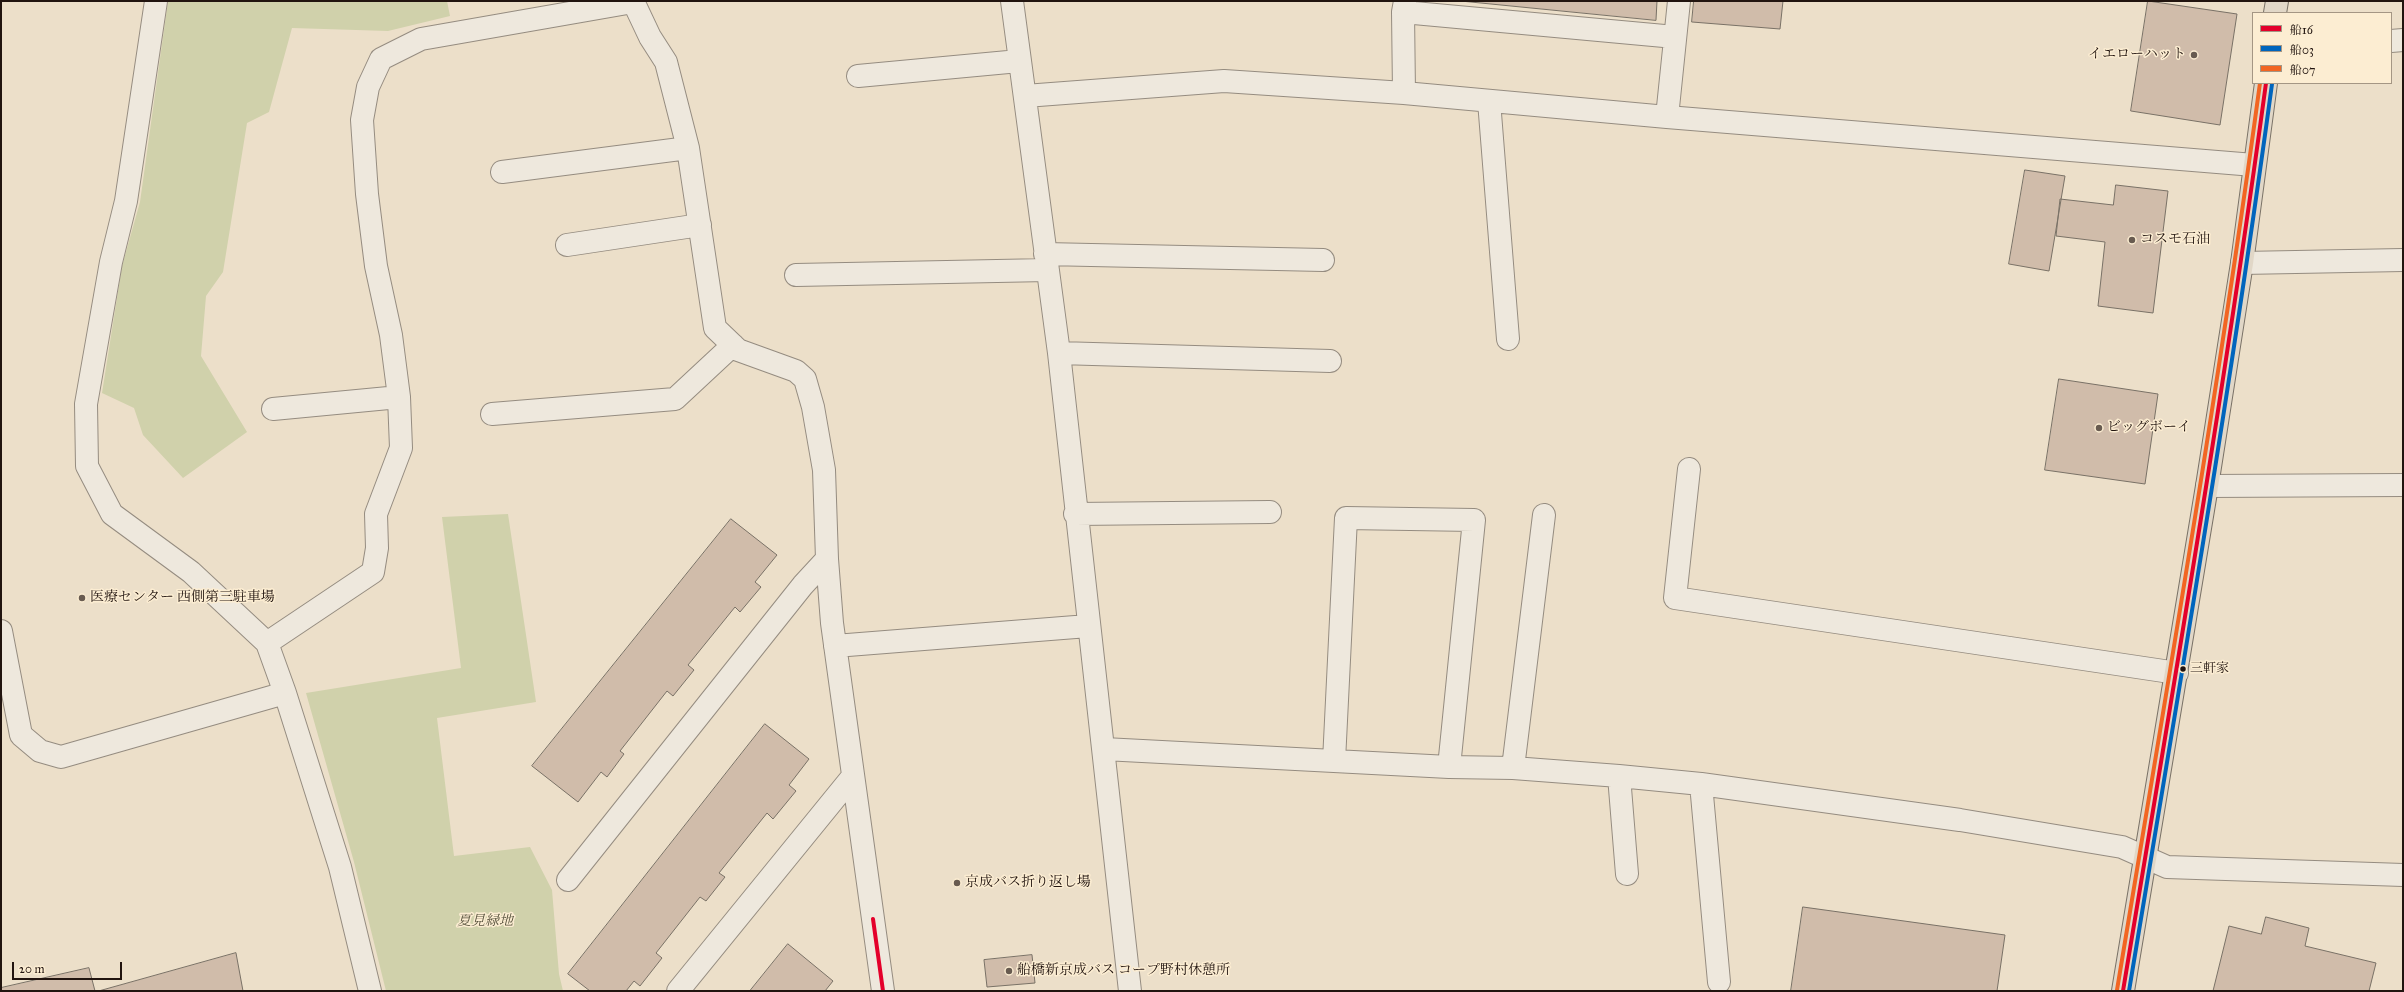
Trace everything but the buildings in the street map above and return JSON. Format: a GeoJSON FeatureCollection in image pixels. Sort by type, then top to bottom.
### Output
{"type":"FeatureCollection","features":[{"type":"Feature","properties":{"kind":"main road"},"geometry":{"type":"LineString","coordinates":[[2275,12],[2277,1]]}},
{"type":"Feature","properties":{"kind":"main road"},"geometry":{"type":"LineString","coordinates":[[2123,991],[2207,486],[2242,263],[2266,84]]}},
{"type":"Feature","properties":{"kind":"street"},"geometry":{"type":"LineString","coordinates":[[156,1],[126,201],[111,262],[86,404],[87,466],[112,514],[191,572],[267,643],[285,693],[340,867],[370,991]]}},
{"type":"Feature","properties":{"kind":"street"},"geometry":{"type":"LineString","coordinates":[[267,643],[374,572],[378,548],[376,514],[401,448],[399,398],[391,335],[376,266],[367,194],[362,120],[368,87],[381,59],[421,39],[633,1],[650,37],[666,62],[688,148],[715,328],[738,350],[796,371],[805,379],[813,407],[824,470],[827,559],[835,646],[882,989]]}},
{"type":"Feature","properties":{"kind":"street"},"geometry":{"type":"LineString","coordinates":[[1012,1],[1059,354],[1075,514],[1104,749],[1130,991]]}},
{"type":"Feature","properties":{"kind":"street"},"geometry":{"type":"LineString","coordinates":[[1667,117],[1679,1]]}},
{"type":"Feature","properties":{"kind":"street"},"geometry":{"type":"LineString","coordinates":[[1404,93],[1404,6],[1675,36]]}},
{"type":"Feature","properties":{"kind":"street"},"geometry":{"type":"LineString","coordinates":[[2392,41],[2403,40]]}},
{"type":"Feature","properties":{"kind":"street"},"geometry":{"type":"LineString","coordinates":[[858,76],[1019,61]]}},
{"type":"Feature","properties":{"kind":"street"},"geometry":{"type":"LineString","coordinates":[[1025,96],[1224,81],[1404,93],[1667,117],[2254,166]]}},
{"type":"Feature","properties":{"kind":"street"},"geometry":{"type":"LineString","coordinates":[[1489,101],[1508,339]]}},
{"type":"Feature","properties":{"kind":"street"},"geometry":{"type":"LineString","coordinates":[[502,172],[688,148]]}},
{"type":"Feature","properties":{"kind":"street"},"geometry":{"type":"LineString","coordinates":[[567,245],[700,225]]}},
{"type":"Feature","properties":{"kind":"street"},"geometry":{"type":"LineString","coordinates":[[796,275],[1046,262],[1322,260]]}},
{"type":"Feature","properties":{"kind":"street"},"geometry":{"type":"LineString","coordinates":[[2242,263],[2403,260]]}},
{"type":"Feature","properties":{"kind":"street"},"geometry":{"type":"LineString","coordinates":[[492,414],[674,399],[733,345]]}},
{"type":"Feature","properties":{"kind":"street"},"geometry":{"type":"LineString","coordinates":[[1059,354],[1330,361]]}},
{"type":"Feature","properties":{"kind":"street"},"geometry":{"type":"LineString","coordinates":[[273,409],[399,398]]}},
{"type":"Feature","properties":{"kind":"street"},"geometry":{"type":"LineString","coordinates":[[1689,469],[1675,598],[2177,673]]}},
{"type":"Feature","properties":{"kind":"street"},"geometry":{"type":"LineString","coordinates":[[2207,486],[2403,485]]}},
{"type":"Feature","properties":{"kind":"street"},"geometry":{"type":"LineString","coordinates":[[1075,514],[1270,512]]}},
{"type":"Feature","properties":{"kind":"street"},"geometry":{"type":"LineString","coordinates":[[1513,768],[1544,515]]}},
{"type":"Feature","properties":{"kind":"street"},"geometry":{"type":"LineString","coordinates":[[1334,761],[1346,518],[1474,520],[1449,767]]}},
{"type":"Feature","properties":{"kind":"street"},"geometry":{"type":"LineString","coordinates":[[568,880],[803,585],[827,559]]}},
{"type":"Feature","properties":{"kind":"street"},"geometry":{"type":"LineString","coordinates":[[835,646],[1088,626]]}},
{"type":"Feature","properties":{"kind":"street"},"geometry":{"type":"LineString","coordinates":[[1,631],[21,735],[40,751],[61,757],[285,693]]}},
{"type":"Feature","properties":{"kind":"street"},"geometry":{"type":"LineString","coordinates":[[1104,749],[1449,767],[1513,768],[1620,776],[1701,784],[1960,820],[2122,847],[2167,867],[2403,876]]}},
{"type":"Feature","properties":{"kind":"street"},"geometry":{"type":"LineString","coordinates":[[678,991],[853,776]]}},
{"type":"Feature","properties":{"kind":"street"},"geometry":{"type":"LineString","coordinates":[[1620,776],[1627,874]]}},
{"type":"Feature","properties":{"kind":"street"},"geometry":{"type":"LineString","coordinates":[[1701,784],[1719,982]]}},
{"type":"Feature","properties":{"kind":"green space"},"geometry":{"type":"Polygon","coordinates":[[[168,1],[447,1],[450,16],[388,31],[292,28],[269,112],[247,123],[223,272],[206,296],[201,356],[247,432],[183,478],[143,435],[134,408],[102,393],[122,266],[140,202],[168,1]]]}},
{"type":"Feature","properties":{"kind":"green space","name":"夏見緑地"},"geometry":{"type":"Polygon","coordinates":[[[508,514],[536,702],[437,718],[454,856],[530,847],[552,890],[559,974],[563,991],[386,991],[354,862],[306,693],[461,668],[442,517],[508,514]]]}},
{"type":"Feature","properties":{"kind":"transit line","name":"船07"},"geometry":{"type":"LineString","coordinates":[[2117,990],[2210,424],[2260,84]]}},
{"type":"Feature","properties":{"kind":"transit line","name":"船16"},"geometry":{"type":"LineString","coordinates":[[2123,991],[2216,424],[2266,84]]}},
{"type":"Feature","properties":{"kind":"transit line","name":"船03"},"geometry":{"type":"LineString","coordinates":[[2129,991],[2222,425],[2272,84]]}},
{"type":"Feature","properties":{"kind":"transit line","name":"船16"},"geometry":{"type":"LineString","coordinates":[[873,919],[883,991]]}},
{"type":"Feature","properties":{"kind":"place","name":"イエローハット"},"geometry":{"type":"Point","coordinates":[2194,55]}},
{"type":"Feature","properties":{"kind":"place","name":"コスモ石油"},"geometry":{"type":"Point","coordinates":[2132,240]}},
{"type":"Feature","properties":{"kind":"place","name":"ビッグボーイ"},"geometry":{"type":"Point","coordinates":[2099,428]}},
{"type":"Feature","properties":{"kind":"place","name":"医療センター 西側第三駐車場"},"geometry":{"type":"Point","coordinates":[82,598]}},
{"type":"Feature","properties":{"kind":"place","name":"三軒家"},"geometry":{"type":"Point","coordinates":[2183,669]}},
{"type":"Feature","properties":{"kind":"place","name":"京成バス折り返し場"},"geometry":{"type":"Point","coordinates":[957,883]}},
{"type":"Feature","properties":{"kind":"place","name":"船橋新京成バス コープ野村休憩所"},"geometry":{"type":"Point","coordinates":[1009,971]}}]}
